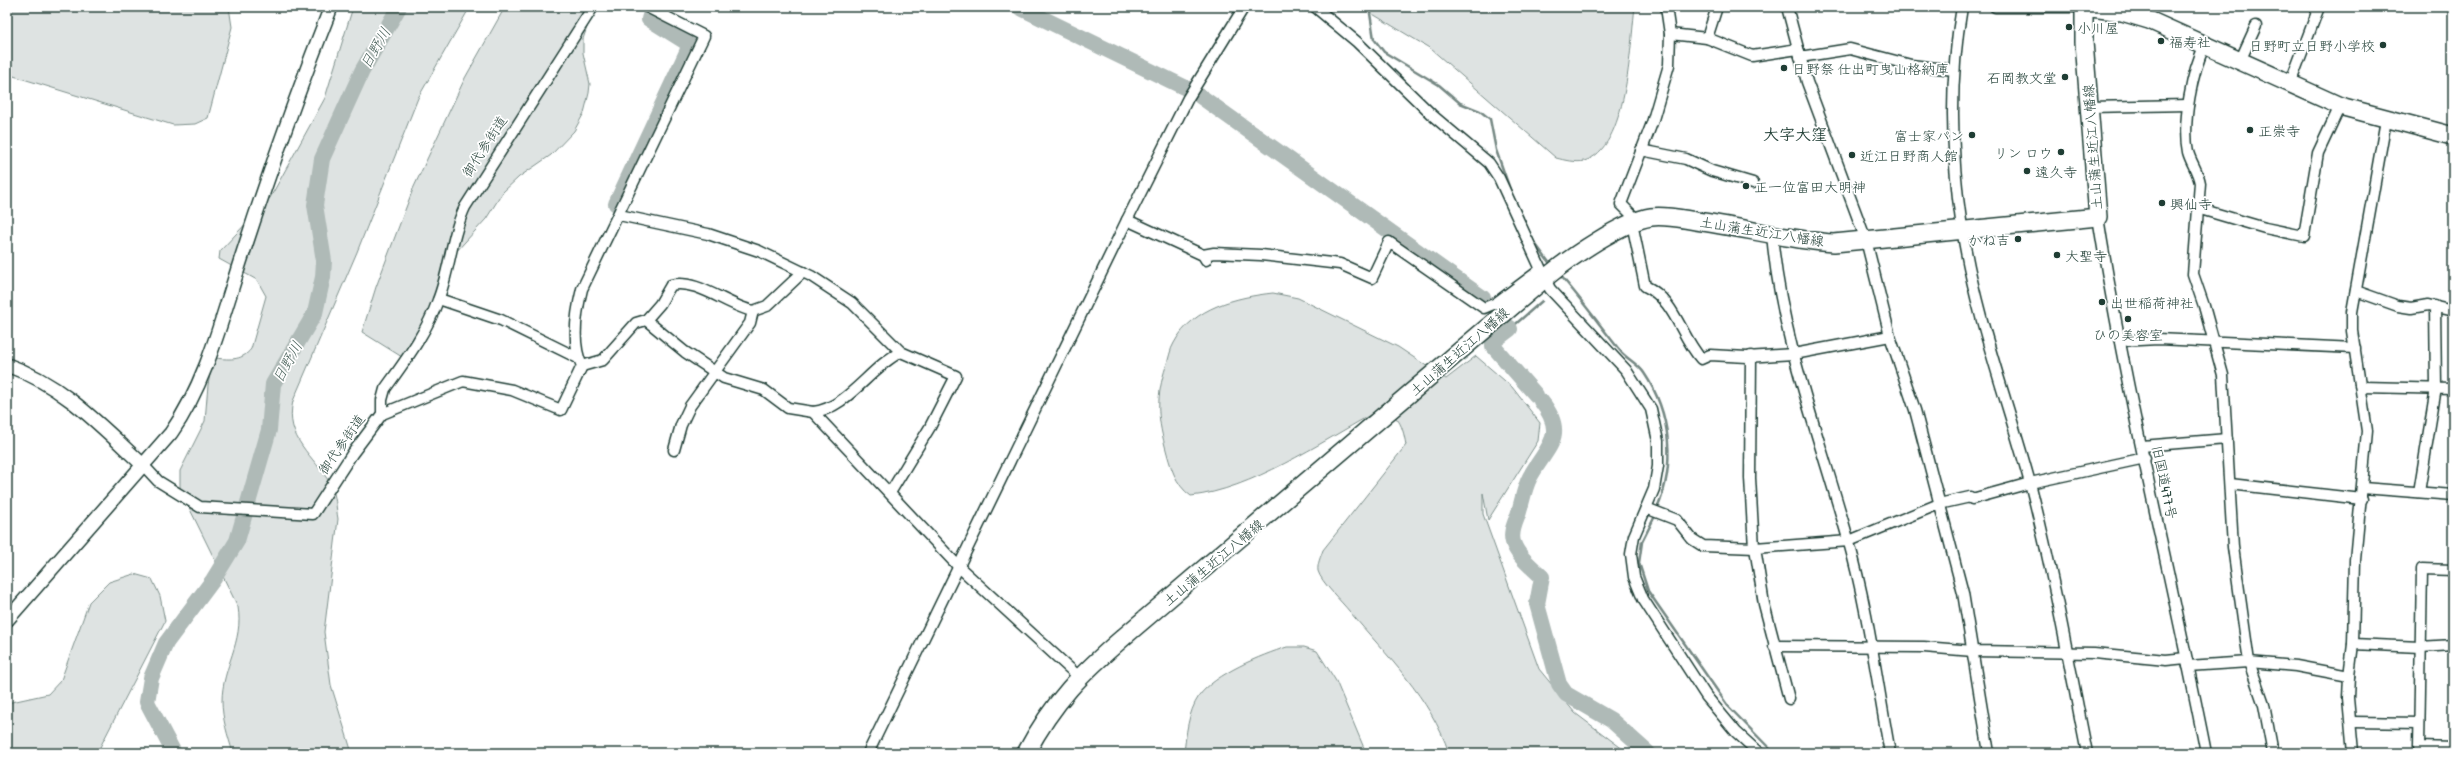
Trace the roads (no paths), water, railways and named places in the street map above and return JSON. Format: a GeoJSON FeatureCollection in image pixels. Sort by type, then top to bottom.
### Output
{"type":"FeatureCollection","features":[{"type":"Feature","properties":{"kind":"main road","name":"土山蒲生近江八幡線"},"geometry":{"type":"LineString","coordinates":[[1026,753],[1050,714],[1079,677],[1544,275],[1565,261],[1634,222],[1667,217],[1738,227],[1813,241],[1866,240],[1962,229],[2098,217],[2089,107],[2084,7]]}},
{"type":"Feature","properties":{"kind":"main road"},"geometry":{"type":"LineString","coordinates":[[2084,7],[2122,12],[2149,20],[2340,106],[2386,120],[2453,136]]}},
{"type":"Feature","properties":{"kind":"street"},"geometry":{"type":"LineString","coordinates":[[7,620],[144,466],[182,418],[198,385],[278,146],[331,7]]}},
{"type":"Feature","properties":{"kind":"street","name":"御代参街道"},"geometry":{"type":"LineString","coordinates":[[144,466],[158,481],[197,505],[206,507],[313,514],[352,454],[382,414],[382,400],[385,389],[422,334],[439,299],[464,207],[593,7]]}},
{"type":"Feature","properties":{"kind":"street"},"geometry":{"type":"LineString","coordinates":[[382,414],[464,381],[512,390],[561,410],[580,362],[576,326],[582,289],[704,36],[647,7]]}},
{"type":"Feature","properties":{"kind":"street"},"geometry":{"type":"LineString","coordinates":[[868,753],[1127,220],[1188,98],[1244,7]]}},
{"type":"Feature","properties":{"kind":"street"},"geometry":{"type":"LineString","coordinates":[[1315,7],[1356,42],[1432,115],[1489,163],[1499,178],[1550,289],[1626,370],[1651,409],[1658,441],[1658,466],[1654,489],[1648,509],[1632,545],[1632,566],[1637,586],[1706,696],[1736,732],[1759,753]]}},
{"type":"Feature","properties":{"kind":"street"},"geometry":{"type":"LineString","coordinates":[[1666,7],[1670,34],[1669,65],[1641,150],[1621,204],[1634,222],[1645,286],[1658,292],[1671,307],[1692,348],[1701,359],[1710,355],[1751,356],[1794,354],[1890,336]]}},
{"type":"Feature","properties":{"kind":"street"},"geometry":{"type":"LineString","coordinates":[[1706,38],[1717,7]]}},
{"type":"Feature","properties":{"kind":"street"},"geometry":{"type":"LineString","coordinates":[[1787,7],[1799,53],[1818,114],[1846,184],[1866,240],[1890,336],[1915,410],[1963,594],[1989,753]]}},
{"type":"Feature","properties":{"kind":"street"},"geometry":{"type":"LineString","coordinates":[[1962,7],[1954,70],[1953,128],[1962,229],[1980,309],[2041,526],[2087,753]]}},
{"type":"Feature","properties":{"kind":"street"},"geometry":{"type":"LineString","coordinates":[[1995,7],[2084,7]]}},
{"type":"Feature","properties":{"kind":"street"},"geometry":{"type":"LineString","coordinates":[[2290,84],[2319,7]]}},
{"type":"Feature","properties":{"kind":"street"},"geometry":{"type":"LineString","coordinates":[[2240,61],[2256,26]]}},
{"type":"Feature","properties":{"kind":"street"},"geometry":{"type":"LineString","coordinates":[[1670,34],[1706,38],[1752,56],[1850,49],[1911,65],[1954,70]]}},
{"type":"Feature","properties":{"kind":"street"},"geometry":{"type":"LineString","coordinates":[[2206,45],[2201,53],[2188,105],[2188,151],[2192,165],[2198,173],[2200,183],[2193,274],[2223,375],[2233,547],[2249,662],[2264,705],[2273,753]]}},
{"type":"Feature","properties":{"kind":"street"},"geometry":{"type":"LineString","coordinates":[[2089,107],[2188,105]]}},
{"type":"Feature","properties":{"kind":"street"},"geometry":{"type":"LineString","coordinates":[[2197,208],[2265,228],[2304,236],[2318,153],[2340,106]]}},
{"type":"Feature","properties":{"kind":"street"},"geometry":{"type":"LineString","coordinates":[[2353,753],[2352,722],[2348,698],[2353,644],[2355,560],[2362,499],[2367,431],[2362,387],[2355,348],[2352,312],[2386,120]]}},
{"type":"Feature","properties":{"kind":"street"},"geometry":{"type":"LineString","coordinates":[[1641,150],[1686,160],[1712,171],[1753,183]]}},
{"type":"Feature","properties":{"kind":"street"},"geometry":{"type":"LineString","coordinates":[[619,215],[686,229],[742,244],[803,272],[852,303],[901,352],[956,376],[930,427],[890,493]]}},
{"type":"Feature","properties":{"kind":"street","name":"旧国道477号"},"geometry":{"type":"LineString","coordinates":[[2098,217],[2109,293],[2206,753]]}},
{"type":"Feature","properties":{"kind":"street"},"geometry":{"type":"LineString","coordinates":[[1127,220],[1204,257],[1214,253],[1261,255],[1340,264],[1372,278],[1389,242],[1484,308],[1496,303],[1544,275]]}},
{"type":"Feature","properties":{"kind":"street"},"geometry":{"type":"LineString","coordinates":[[1772,234],[1782,303],[1794,354],[1849,541],[1871,646],[1890,753]]}},
{"type":"Feature","properties":{"kind":"street"},"geometry":{"type":"LineString","coordinates":[[439,299],[501,320],[580,362],[603,360],[636,324],[646,320],[660,304],[671,285],[676,284],[694,286],[739,308],[753,311],[767,306],[803,272]]}},
{"type":"Feature","properties":{"kind":"street"},"geometry":{"type":"LineString","coordinates":[[2356,291],[2398,306],[2411,308],[2435,306],[2453,311]]}},
{"type":"Feature","properties":{"kind":"street"},"geometry":{"type":"LineString","coordinates":[[2419,492],[2436,388],[2435,306]]}},
{"type":"Feature","properties":{"kind":"street"},"geometry":{"type":"LineString","coordinates":[[674,450],[685,415],[750,323],[753,311]]}},
{"type":"Feature","properties":{"kind":"street"},"geometry":{"type":"LineString","coordinates":[[646,320],[716,373],[764,390],[788,408],[813,412],[822,411],[836,405],[877,368],[901,352]]}},
{"type":"Feature","properties":{"kind":"street"},"geometry":{"type":"LineString","coordinates":[[2120,341],[2158,339],[2355,348]]}},
{"type":"Feature","properties":{"kind":"street"},"geometry":{"type":"LineString","coordinates":[[1751,356],[1750,478],[1755,548],[1764,604],[1789,699]]}},
{"type":"Feature","properties":{"kind":"street"},"geometry":{"type":"LineString","coordinates":[[7,365],[49,384],[79,406],[144,466]]}},
{"type":"Feature","properties":{"kind":"street"},"geometry":{"type":"LineString","coordinates":[[2362,387],[2453,389]]}},
{"type":"Feature","properties":{"kind":"street"},"geometry":{"type":"LineString","coordinates":[[813,412],[849,453],[890,493],[958,566],[1079,677]]}},
{"type":"Feature","properties":{"kind":"street"},"geometry":{"type":"LineString","coordinates":[[2142,446],[2227,439]]}},
{"type":"Feature","properties":{"kind":"street"},"geometry":{"type":"LineString","coordinates":[[1648,509],[1676,520],[1692,539],[1703,546],[1755,548],[1849,541],[1939,504],[1990,495],[2030,483],[2145,458]]}},
{"type":"Feature","properties":{"kind":"street"},"geometry":{"type":"LineString","coordinates":[[2230,484],[2362,499]]}},
{"type":"Feature","properties":{"kind":"street"},"geometry":{"type":"LineString","coordinates":[[2363,488],[2453,495]]}},
{"type":"Feature","properties":{"kind":"street"},"geometry":{"type":"LineString","coordinates":[[2453,570],[2422,569],[2419,723],[2419,747],[2453,748]]}},
{"type":"Feature","properties":{"kind":"street"},"geometry":{"type":"LineString","coordinates":[[2353,644],[2420,647],[2453,644]]}},
{"type":"Feature","properties":{"kind":"street"},"geometry":{"type":"LineString","coordinates":[[1774,646],[1924,647],[1973,652],[2067,652],[2107,654],[2187,662],[2249,662],[2296,666],[2349,676]]}},
{"type":"Feature","properties":{"kind":"street"},"geometry":{"type":"LineString","coordinates":[[2352,722],[2419,723]]}},
{"type":"Feature","properties":{"kind":"waterway","name":"日野川"},"geometry":{"type":"LineString","coordinates":[[174,753],[147,702],[151,678],[166,643],[213,580],[237,541],[269,430],[273,384],[315,313],[323,277],[324,261],[315,205],[322,159],[362,71],[399,7]]}},
{"type":"Feature","properties":{"kind":"waterway"},"geometry":{"type":"LineString","coordinates":[[1019,7],[1188,89]]}},
{"type":"Feature","properties":{"kind":"waterway"},"geometry":{"type":"LineString","coordinates":[[1369,7],[1374,39],[1384,52],[1439,85],[1460,103],[1480,111],[1490,119],[1496,150],[1511,192]]}},
{"type":"Feature","properties":{"kind":"waterway"},"geometry":{"type":"LineString","coordinates":[[616,204],[687,52],[689,44],[649,19],[650,16]]}},
{"type":"Feature","properties":{"kind":"waterway"},"geometry":{"type":"LineString","coordinates":[[1200,96],[1483,298]]}},
{"type":"Feature","properties":{"kind":"waterway"},"geometry":{"type":"LineString","coordinates":[[1513,197],[1534,242],[1551,265]]}},
{"type":"Feature","properties":{"kind":"waterway"},"geometry":{"type":"LineString","coordinates":[[1560,275],[1622,353],[1642,370],[1660,405],[1668,440],[1668,457],[1667,475],[1657,509]]}},
{"type":"Feature","properties":{"kind":"waterway"},"geometry":{"type":"LineString","coordinates":[[1510,329],[1542,301]]}},
{"type":"Feature","properties":{"kind":"waterway"},"geometry":{"type":"LineString","coordinates":[[1509,327],[1510,329],[1493,342],[1493,346],[1536,395]]}},
{"type":"Feature","properties":{"kind":"waterway"},"geometry":{"type":"LineString","coordinates":[[1541,401],[1549,413],[1553,423],[1554,433],[1548,449],[1526,486],[1513,528],[1513,542],[1521,557],[1542,577],[1537,604],[1559,684],[1566,694],[1611,720],[1648,753]]}},
{"type":"Feature","properties":{"kind":"waterway"},"geometry":{"type":"LineString","coordinates":[[1656,514],[1642,542],[1639,563],[1648,591],[1728,706],[1774,753]]}},
{"type":"Feature","properties":{"kind":"place","name":"小川屋"},"geometry":{"type":"Point","coordinates":[2069,27]}},
{"type":"Feature","properties":{"kind":"place","name":"福寿社"},"geometry":{"type":"Point","coordinates":[2161,41]}},
{"type":"Feature","properties":{"kind":"place","name":"日野町立日野小学校"},"geometry":{"type":"Point","coordinates":[2383,45]}},
{"type":"Feature","properties":{"kind":"place","name":"日野祭 仕出町曳山格納庫"},"geometry":{"type":"Point","coordinates":[1784,68]}},
{"type":"Feature","properties":{"kind":"place","name":"石岡教文堂"},"geometry":{"type":"Point","coordinates":[2065,77]}},
{"type":"Feature","properties":{"kind":"place","name":"正崇寺"},"geometry":{"type":"Point","coordinates":[2250,130]}},
{"type":"Feature","properties":{"kind":"place","name":"富士家パン"},"geometry":{"type":"Point","coordinates":[1972,135]}},
{"type":"Feature","properties":{"kind":"place","name":"リン ロウ"},"geometry":{"type":"Point","coordinates":[2061,152]}},
{"type":"Feature","properties":{"kind":"place","name":"近江日野商人館"},"geometry":{"type":"Point","coordinates":[1852,155]}},
{"type":"Feature","properties":{"kind":"place","name":"遠久寺"},"geometry":{"type":"Point","coordinates":[2027,171]}},
{"type":"Feature","properties":{"kind":"place","name":"正一位富田大明神"},"geometry":{"type":"Point","coordinates":[1746,186]}},
{"type":"Feature","properties":{"kind":"place","name":"興仙寺"},"geometry":{"type":"Point","coordinates":[2162,203]}},
{"type":"Feature","properties":{"kind":"place","name":"かね吉"},"geometry":{"type":"Point","coordinates":[2018,239]}},
{"type":"Feature","properties":{"kind":"place","name":"大聖寺"},"geometry":{"type":"Point","coordinates":[2057,255]}},
{"type":"Feature","properties":{"kind":"place","name":"出世稲荷神社"},"geometry":{"type":"Point","coordinates":[2102,302]}},
{"type":"Feature","properties":{"kind":"place","name":"ひの美容室"},"geometry":{"type":"Point","coordinates":[2128,319]}},
{"type":"Feature","properties":{"kind":"district","name":"大字大窪"},"geometry":{"type":"Point","coordinates":[1795,134]}}]}
